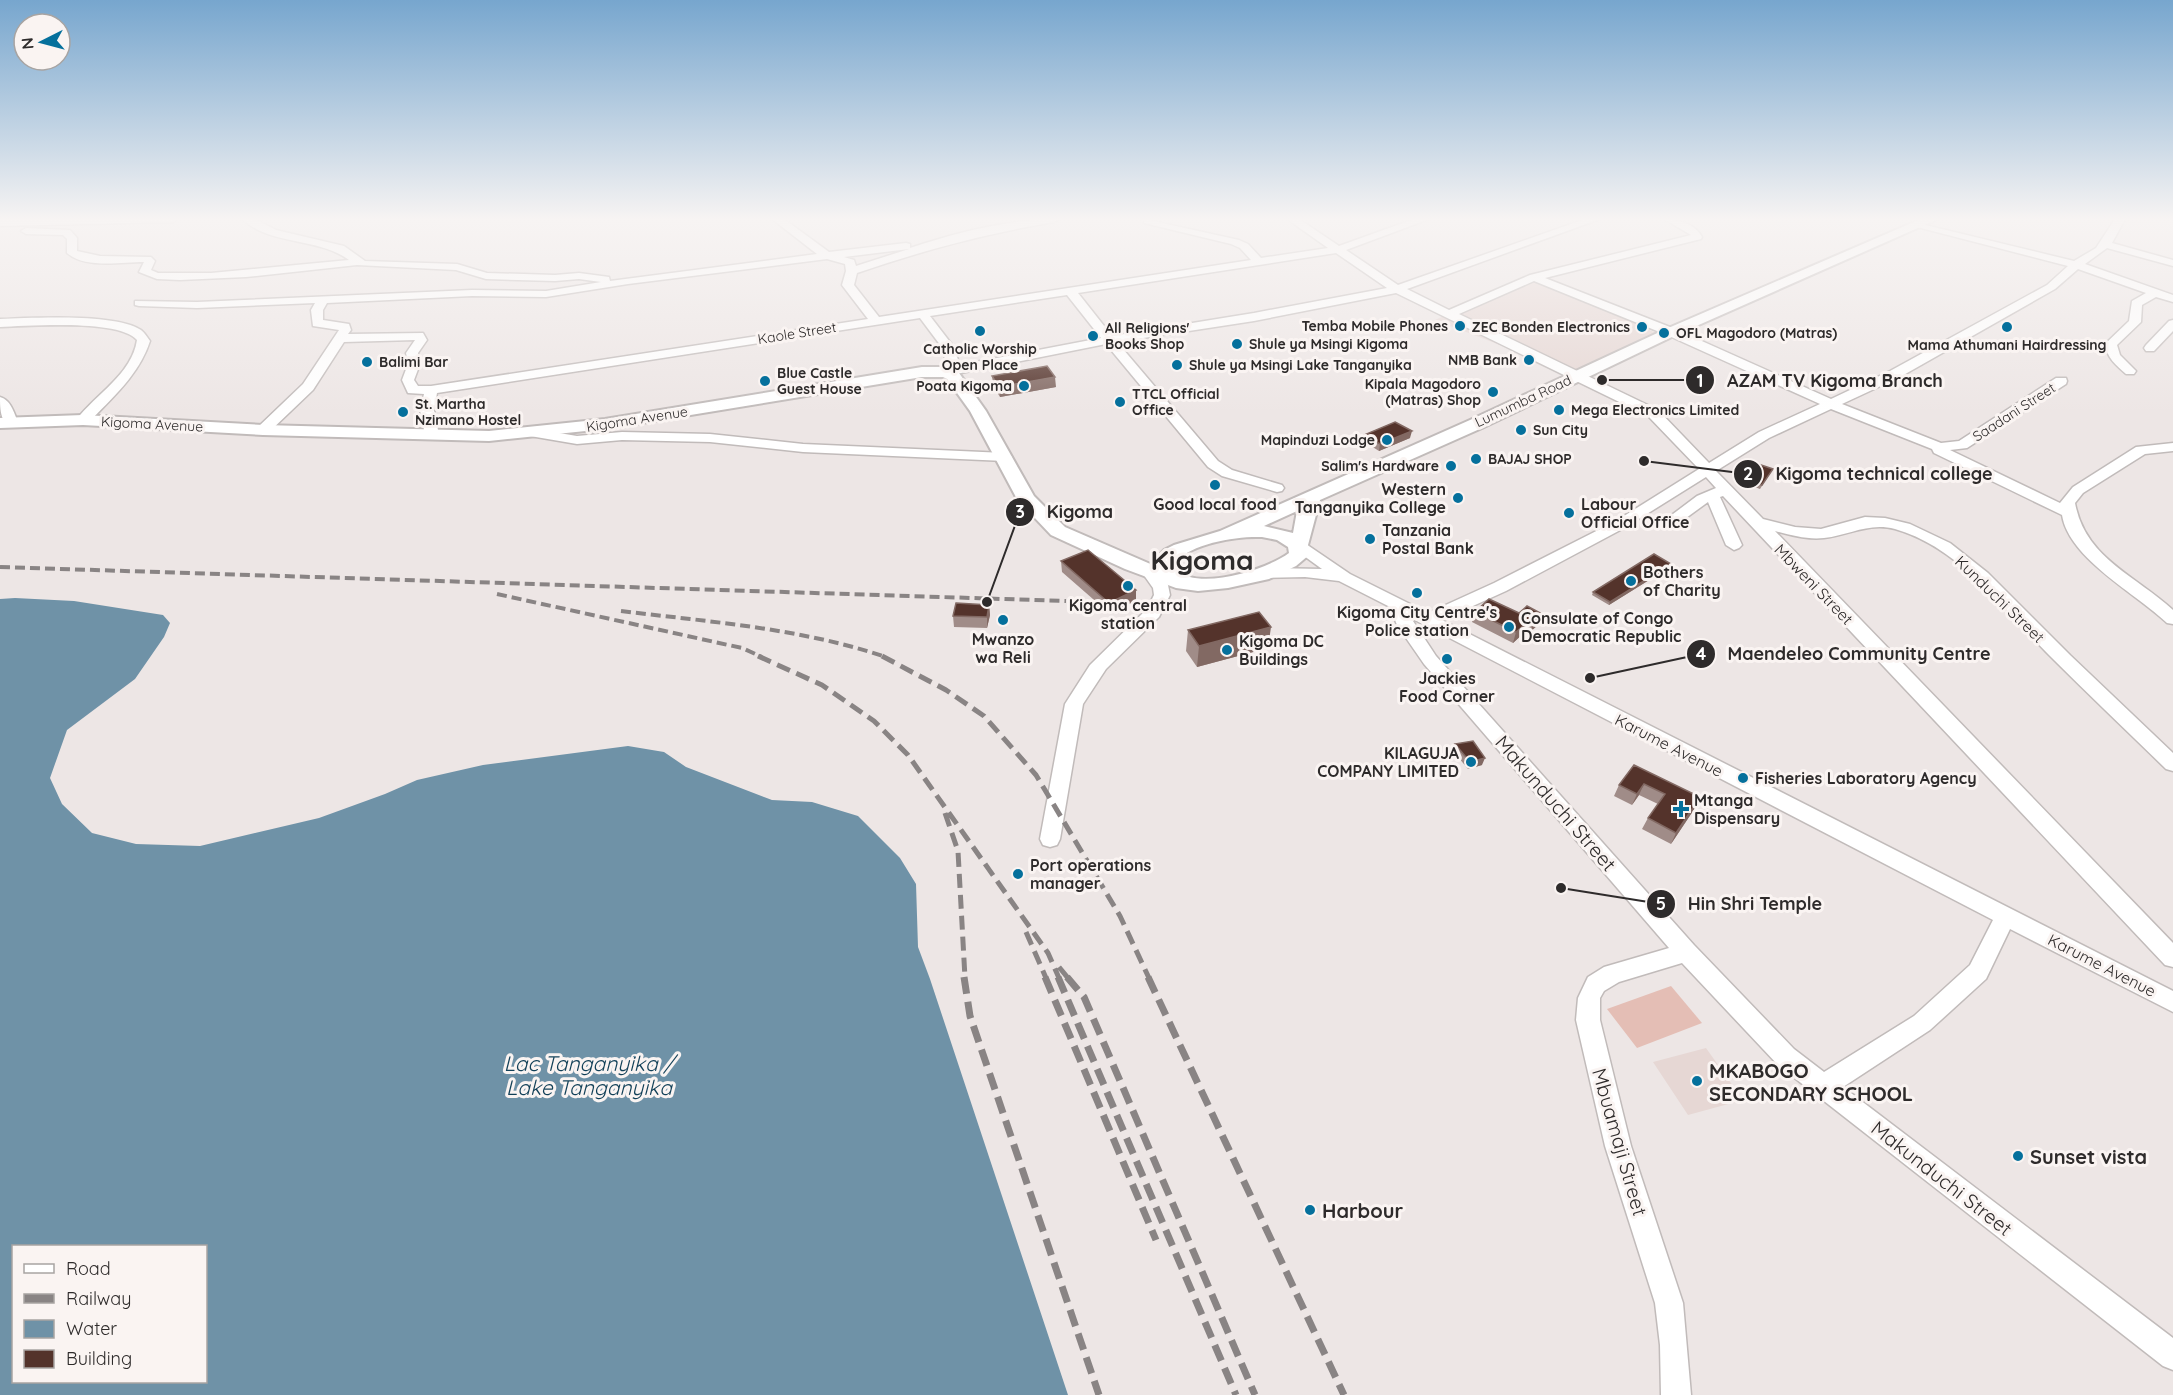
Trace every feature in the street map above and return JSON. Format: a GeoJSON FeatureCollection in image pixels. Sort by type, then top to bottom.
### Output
{"type":"FeatureCollection","features":[{"type":"Feature","properties":{"kind":"main road","name":"Lumumba Road"},"geometry":{"type":"LineString","coordinates":[[1227,536],[1780,284]]}},
{"type":"Feature","properties":{"kind":"main road","name":"Kigoma Avenue"},"geometry":{"type":"LineString","coordinates":[[5,423],[83,420],[263,430],[472,437],[535,433],[922,372],[950,370]]}},
{"type":"Feature","properties":{"kind":"main road"},"geometry":{"type":"LineString","coordinates":[[950,370],[978,411],[1026,499],[1042,517],[1058,531],[1095,549],[1188,585],[1203,585],[1263,573],[1293,561],[1299,555],[1298,546],[1303,537],[1304,514],[1312,498]]}},
{"type":"Feature","properties":{"kind":"main road"},"geometry":{"type":"LineString","coordinates":[[1177,581],[1166,572],[1163,566],[1167,557],[1175,552],[1227,536],[1256,531],[1275,531],[1286,536],[1298,546]]}},
{"type":"Feature","properties":{"kind":"main road"},"geometry":{"type":"LineString","coordinates":[[1095,549],[1133,553],[1175,552]]}},
{"type":"Feature","properties":{"kind":"street"},"geometry":{"type":"LineString","coordinates":[[138,303],[215,305],[324,298],[472,293],[546,294],[608,284]]}},
{"type":"Feature","properties":{"kind":"street"},"geometry":{"type":"LineString","coordinates":[[848,284],[875,320]]}},
{"type":"Feature","properties":{"kind":"street","name":"Kaole Street"},"geometry":{"type":"LineString","coordinates":[[431,390],[1119,284]]}},
{"type":"Feature","properties":{"kind":"street","name":"Mbweni Street"},"geometry":{"type":"LineString","coordinates":[[1390,284],[1653,413],[1708,471],[1718,492],[1754,521],[2173,958]]}},
{"type":"Feature","properties":{"kind":"street"},"geometry":{"type":"LineString","coordinates":[[922,313],[947,346],[950,370],[1109,340],[1254,317],[1397,289],[1411,284]]}},
{"type":"Feature","properties":{"kind":"street"},"geometry":{"type":"LineString","coordinates":[[1450,314],[1518,284]]}},
{"type":"Feature","properties":{"kind":"street","name":"Saadani Street"},"geometry":{"type":"LineString","coordinates":[[1552,284],[1671,332],[1831,404],[1940,447],[1962,446],[2061,381]]}},
{"type":"Feature","properties":{"kind":"street"},"geometry":{"type":"LineString","coordinates":[[1428,620],[1500,587],[1621,524],[1764,435],[1895,374],[2054,284]]}},
{"type":"Feature","properties":{"kind":"street"},"geometry":{"type":"LineString","coordinates":[[2130,284],[2173,299]]}},
{"type":"Feature","properties":{"kind":"street"},"geometry":{"type":"LineString","coordinates":[[1071,292],[1213,464],[1227,473],[1277,488]]}},
{"type":"Feature","properties":{"kind":"street"},"geometry":{"type":"LineString","coordinates":[[2130,371],[2115,357],[2111,344],[2135,322],[2136,303],[2155,293]]}},
{"type":"Feature","properties":{"kind":"street"},"geometry":{"type":"LineString","coordinates":[[263,430],[308,387],[345,327],[320,325],[315,320],[317,310],[324,298]]}},
{"type":"Feature","properties":{"kind":"street"},"geometry":{"type":"LineString","coordinates":[[0,323],[84,323],[135,331],[144,341],[141,353],[130,370],[83,420]]}},
{"type":"Feature","properties":{"kind":"street"},"geometry":{"type":"LineString","coordinates":[[2150,348],[2173,324]]}},
{"type":"Feature","properties":{"kind":"street"},"geometry":{"type":"LineString","coordinates":[[339,338],[419,336],[422,338],[412,353],[414,364],[408,380],[413,390],[431,390],[427,410],[432,435]]}},
{"type":"Feature","properties":{"kind":"street"},"geometry":{"type":"LineString","coordinates":[[0,401],[5,407],[5,423]]}},
{"type":"Feature","properties":{"kind":"street"},"geometry":{"type":"LineString","coordinates":[[535,433],[577,440],[622,436],[710,438],[803,448],[1005,457]]}},
{"type":"Feature","properties":{"kind":"street"},"geometry":{"type":"LineString","coordinates":[[1911,437],[2067,512]]}},
{"type":"Feature","properties":{"kind":"street"},"geometry":{"type":"LineString","coordinates":[[2173,447],[2147,448],[2135,453],[2078,490],[2067,502],[2067,512],[2075,530],[2103,563],[2173,619]]}},
{"type":"Feature","properties":{"kind":"street"},"geometry":{"type":"LineString","coordinates":[[1670,523],[1691,506],[1718,492],[1734,545]]}},
{"type":"Feature","properties":{"kind":"street","name":"Kunduchi Street"},"geometry":{"type":"LineString","coordinates":[[1754,521],[1793,532],[1821,534],[1865,522],[1886,522],[1929,537],[1958,557],[1989,584],[2066,662],[2173,764]]}},
{"type":"Feature","properties":{"kind":"street","name":"Karume Avenue"},"geometry":{"type":"LineString","coordinates":[[1298,546],[1344,577],[2173,1002]]}},
{"type":"Feature","properties":{"kind":"street"},"geometry":{"type":"LineString","coordinates":[[1050,838],[1074,704],[1083,686],[1102,663],[1160,603],[1161,586],[1149,571]]}},
{"type":"Feature","properties":{"kind":"street"},"geometry":{"type":"LineString","coordinates":[[1263,573],[1305,572],[1344,577]]}},
{"type":"Feature","properties":{"kind":"street","name":"Makunduchi Street"},"geometry":{"type":"LineString","coordinates":[[1397,604],[1405,625],[1430,660],[1686,952],[1786,1057],[2173,1356]]}},
{"type":"Feature","properties":{"kind":"street"},"geometry":{"type":"LineString","coordinates":[[1824,1086],[1922,1023],[1978,972],[2006,916]]}},
{"type":"Feature","properties":{"kind":"street","name":"Mbuamaji Street"},"geometry":{"type":"LineString","coordinates":[[1676,1395],[1669,1304],[1617,1146],[1588,1020],[1589,999],[1596,984],[1612,974],[1686,952]]}},
{"type":"Feature","properties":{"kind":"shaded area"},"geometry":{"type":"Polygon","coordinates":[[[1513,284],[1549,284],[1660,335],[1583,377],[1435,320],[1513,284]]]}},
{"type":"Feature","properties":{"kind":"shaded area"},"geometry":{"type":"Polygon","coordinates":[[[1671,986],[1702,1023],[1637,1048],[1607,1009],[1671,986]]]}},
{"type":"Feature","properties":{"kind":"shaded area","name":"MKABOGO SECONDARY SCHOOL"},"geometry":{"type":"Polygon","coordinates":[[[1706,1048],[1743,1100],[1688,1115],[1653,1062],[1706,1048]]]}},
{"type":"Feature","properties":{"kind":"water","name":"Lac Tanganyika / Lake Tanganyika"},"geometry":{"type":"Polygon","coordinates":[[[15,598],[74,601],[163,615],[170,623],[164,637],[135,679],[67,730],[50,778],[62,804],[92,833],[136,844],[200,846],[319,818],[417,780],[483,765],[628,746],[664,752],[686,767],[772,800],[812,802],[858,816],[900,858],[916,884],[918,947],[1068,1395],[0,1395],[0,599],[15,598]]]}},
{"type":"Feature","properties":{"kind":"building"},"geometry":{"type":"Polygon","coordinates":[[[1047,366],[1055,377],[999,387],[992,376],[1047,366]]]}},
{"type":"Feature","properties":{"kind":"building"},"geometry":{"type":"Polygon","coordinates":[[[1395,422],[1412,431],[1380,444],[1364,435],[1395,422]]]}},
{"type":"Feature","properties":{"kind":"building"},"geometry":{"type":"Polygon","coordinates":[[[1755,463],[1773,469],[1762,485],[1744,479],[1755,463]]]}},
{"type":"Feature","properties":{"kind":"building"},"geometry":{"type":"Polygon","coordinates":[[[1088,550],[1136,590],[1109,603],[1061,561],[1088,550]]]}},
{"type":"Feature","properties":{"kind":"building","name":"Bothers of Charity"},"geometry":{"type":"Polygon","coordinates":[[[1654,554],[1671,564],[1610,602],[1593,592],[1654,554]]]}},
{"type":"Feature","properties":{"kind":"building"},"geometry":{"type":"Polygon","coordinates":[[[1489,599],[1519,613],[1527,606],[1542,614],[1534,622],[1530,620],[1516,632],[1475,612],[1489,599]]]}},
{"type":"Feature","properties":{"kind":"building"},"geometry":{"type":"Polygon","coordinates":[[[956,603],[989,605],[987,617],[953,616],[956,603]]]}},
{"type":"Feature","properties":{"kind":"building"},"geometry":{"type":"Polygon","coordinates":[[[1259,612],[1271,627],[1199,646],[1188,630],[1259,612]]]}},
{"type":"Feature","properties":{"kind":"building"},"geometry":{"type":"Polygon","coordinates":[[[1473,741],[1485,758],[1470,762],[1455,744],[1473,741]]]}},
{"type":"Feature","properties":{"kind":"building"},"geometry":{"type":"Polygon","coordinates":[[[1634,765],[1700,797],[1676,833],[1648,818],[1665,794],[1644,784],[1637,794],[1619,785],[1634,765]]]}},
{"type":"Feature","properties":{"kind":"railway"},"geometry":{"type":"LineString","coordinates":[[0,567],[1066,601]]}},
{"type":"Feature","properties":{"kind":"railway"},"geometry":{"type":"LineString","coordinates":[[497,594],[742,648],[762,657]]}},
{"type":"Feature","properties":{"kind":"railway"},"geometry":{"type":"LineString","coordinates":[[621,611],[788,633],[854,647],[886,657]]}},
{"type":"Feature","properties":{"kind":"railway"},"geometry":{"type":"LineString","coordinates":[[758,656],[822,685],[874,721],[908,755],[1048,953],[1059,978]]}},
{"type":"Feature","properties":{"kind":"railway"},"geometry":{"type":"LineString","coordinates":[[882,656],[946,690],[984,716],[1036,775],[1120,916],[1149,978]]}},
{"type":"Feature","properties":{"kind":"railway"},"geometry":{"type":"LineString","coordinates":[[945,813],[958,851],[965,978]]}},
{"type":"Feature","properties":{"kind":"railway"},"geometry":{"type":"LineString","coordinates":[[1026,932],[1046,978]]}},
{"type":"Feature","properties":{"kind":"railway"},"geometry":{"type":"LineString","coordinates":[[1059,967],[1068,978]]}},
{"type":"Feature","properties":{"kind":"railway"},"geometry":{"type":"LineString","coordinates":[[964,977],[970,1016],[1099,1395]]}},
{"type":"Feature","properties":{"kind":"railway"},"geometry":{"type":"LineString","coordinates":[[1045,977],[1156,1240]]}},
{"type":"Feature","properties":{"kind":"railway"},"geometry":{"type":"LineString","coordinates":[[1058,977],[1236,1395]]}},
{"type":"Feature","properties":{"kind":"railway"},"geometry":{"type":"LineString","coordinates":[[1067,977],[1084,997],[1255,1395]]}},
{"type":"Feature","properties":{"kind":"railway"},"geometry":{"type":"LineString","coordinates":[[1148,977],[1344,1395]]}},
{"type":"Feature","properties":{"kind":"place","name":"Temba Mobile Phones"},"geometry":{"type":"Point","coordinates":[1460,326]}},
{"type":"Feature","properties":{"kind":"place","name":"ZEC Bonden Electronics"},"geometry":{"type":"Point","coordinates":[1642,327]}},
{"type":"Feature","properties":{"kind":"place","name":"Mama Athumani Hairdressing"},"geometry":{"type":"Point","coordinates":[2007,327]}},
{"type":"Feature","properties":{"kind":"place","name":"Catholic Worship Open Place"},"geometry":{"type":"Point","coordinates":[980,331]}},
{"type":"Feature","properties":{"kind":"place","name":"OFL Magodoro (Matras)"},"geometry":{"type":"Point","coordinates":[1664,333]}},
{"type":"Feature","properties":{"kind":"place","name":"All Religions' Books Shop"},"geometry":{"type":"Point","coordinates":[1093,336]}},
{"type":"Feature","properties":{"kind":"place","name":"Shule ya Msingi Kigoma"},"geometry":{"type":"Point","coordinates":[1237,344]}},
{"type":"Feature","properties":{"kind":"place","name":"NMB Bank"},"geometry":{"type":"Point","coordinates":[1529,360]}},
{"type":"Feature","properties":{"kind":"place","name":"Balimi Bar"},"geometry":{"type":"Point","coordinates":[367,362]}},
{"type":"Feature","properties":{"kind":"place","name":"Shule ya Msingi Lake Tanganyika"},"geometry":{"type":"Point","coordinates":[1177,365]}},
{"type":"Feature","properties":{"kind":"place","name":"AZAM TV Kigoma Branch"},"geometry":{"type":"Point","coordinates":[1602,380]}},
{"type":"Feature","properties":{"kind":"place","name":"Blue Castle Guest House"},"geometry":{"type":"Point","coordinates":[765,381]}},
{"type":"Feature","properties":{"kind":"place","name":"Poata Kigoma"},"geometry":{"type":"Point","coordinates":[1024,386]}},
{"type":"Feature","properties":{"kind":"place","name":"Kipala Magodoro (Matras) Shop"},"geometry":{"type":"Point","coordinates":[1493,392]}},
{"type":"Feature","properties":{"kind":"place","name":"TTCL Official Office"},"geometry":{"type":"Point","coordinates":[1120,402]}},
{"type":"Feature","properties":{"kind":"place","name":"Mega Electronics Limited"},"geometry":{"type":"Point","coordinates":[1559,410]}},
{"type":"Feature","properties":{"kind":"place","name":"St. Martha Nzimano Hostel"},"geometry":{"type":"Point","coordinates":[403,412]}},
{"type":"Feature","properties":{"kind":"place","name":"Sun City"},"geometry":{"type":"Point","coordinates":[1521,430]}},
{"type":"Feature","properties":{"kind":"place","name":"Mapinduzi Lodge"},"geometry":{"type":"Point","coordinates":[1387,440]}},
{"type":"Feature","properties":{"kind":"place","name":"BAJAJ SHOP"},"geometry":{"type":"Point","coordinates":[1476,459]}},
{"type":"Feature","properties":{"kind":"place","name":"Kigoma technical college"},"geometry":{"type":"Point","coordinates":[1644,461]}},
{"type":"Feature","properties":{"kind":"place","name":"Salim's Hardware"},"geometry":{"type":"Point","coordinates":[1451,466]}},
{"type":"Feature","properties":{"kind":"place","name":"Good local food"},"geometry":{"type":"Point","coordinates":[1215,485]}},
{"type":"Feature","properties":{"kind":"place","name":"Western Tanganyika College"},"geometry":{"type":"Point","coordinates":[1458,498]}},
{"type":"Feature","properties":{"kind":"place","name":"Labour Official Office"},"geometry":{"type":"Point","coordinates":[1569,513]}},
{"type":"Feature","properties":{"kind":"place","name":"Tanzania Postal Bank"},"geometry":{"type":"Point","coordinates":[1370,539]}},
{"type":"Feature","properties":{"kind":"place","name":"Bothers of Charity"},"geometry":{"type":"Point","coordinates":[1631,581]}},
{"type":"Feature","properties":{"kind":"place","name":"Kigoma central station"},"geometry":{"type":"Point","coordinates":[1128,586]}},
{"type":"Feature","properties":{"kind":"place","name":"Kigoma City Centre's Police station"},"geometry":{"type":"Point","coordinates":[1417,593]}},
{"type":"Feature","properties":{"kind":"place","name":"Kigoma"},"geometry":{"type":"Point","coordinates":[987,602]}},
{"type":"Feature","properties":{"kind":"place","name":"Mwanzo wa Reli"},"geometry":{"type":"Point","coordinates":[1003,620]}},
{"type":"Feature","properties":{"kind":"place","name":"Consulate of Congo Democratic Republic"},"geometry":{"type":"Point","coordinates":[1509,627]}},
{"type":"Feature","properties":{"kind":"place","name":"Kigoma DC Buildings"},"geometry":{"type":"Point","coordinates":[1227,650]}},
{"type":"Feature","properties":{"kind":"place","name":"Jackies Food Corner"},"geometry":{"type":"Point","coordinates":[1447,659]}},
{"type":"Feature","properties":{"kind":"place","name":"Maendeleo Community Centre"},"geometry":{"type":"Point","coordinates":[1590,678]}},
{"type":"Feature","properties":{"kind":"place","name":"KILAGUJA COMPANY LIMITED"},"geometry":{"type":"Point","coordinates":[1471,762]}},
{"type":"Feature","properties":{"kind":"place","name":"Fisheries Laboratory Agency"},"geometry":{"type":"Point","coordinates":[1743,778]}},
{"type":"Feature","properties":{"kind":"place","name":"Mtanga Dispensary"},"geometry":{"type":"Point","coordinates":[1681,809]}},
{"type":"Feature","properties":{"kind":"place","name":"Port operations manager"},"geometry":{"type":"Point","coordinates":[1018,874]}},
{"type":"Feature","properties":{"kind":"place","name":"Hin Shri Temple"},"geometry":{"type":"Point","coordinates":[1561,888]}},
{"type":"Feature","properties":{"kind":"place","name":"MKABOGO SECONDARY SCHOOL"},"geometry":{"type":"Point","coordinates":[1697,1081]}},
{"type":"Feature","properties":{"kind":"place","name":"Sunset vista"},"geometry":{"type":"Point","coordinates":[2018,1156]}},
{"type":"Feature","properties":{"kind":"place","name":"Harbour"},"geometry":{"type":"Point","coordinates":[1310,1210]}},
{"type":"Feature","properties":{"kind":"district","name":"Kigoma"},"geometry":{"type":"Point","coordinates":[1202,559]}}]}
